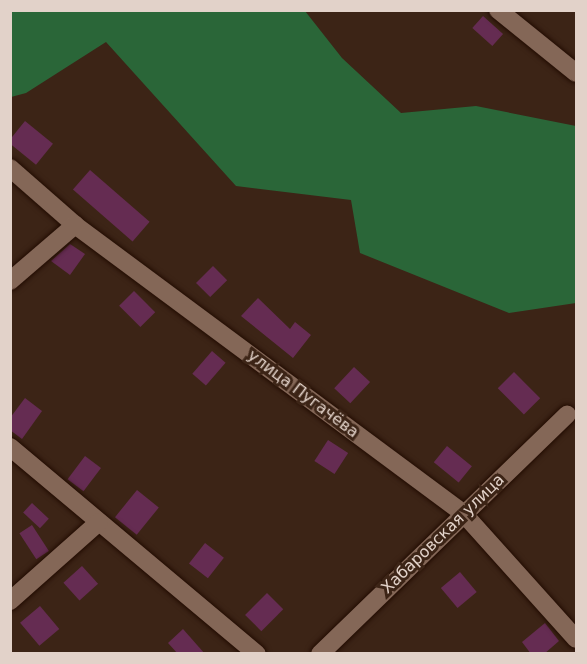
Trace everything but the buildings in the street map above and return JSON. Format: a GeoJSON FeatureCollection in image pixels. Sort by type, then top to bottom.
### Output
{"type":"FeatureCollection","features":[{"type":"Feature","properties":{"kind":"street"},"geometry":{"type":"LineString","coordinates":[[498,10],[576,73]]}},
{"type":"Feature","properties":{"kind":"street","name":"улица Пугачёва"},"geometry":{"type":"LineString","coordinates":[[10,168],[75,225],[463,513],[576,639]]}},
{"type":"Feature","properties":{"kind":"street"},"geometry":{"type":"LineString","coordinates":[[10,281],[75,225]]}},
{"type":"Feature","properties":{"kind":"street","name":"Хабаровская улица"},"geometry":{"type":"LineString","coordinates":[[320,654],[463,513],[567,415]]}},
{"type":"Feature","properties":{"kind":"street"},"geometry":{"type":"LineString","coordinates":[[10,447],[257,654]]}},
{"type":"Feature","properties":{"kind":"street"},"geometry":{"type":"LineString","coordinates":[[10,601],[99,522]]}},
{"type":"Feature","properties":{"kind":"green space"},"geometry":{"type":"Polygon","coordinates":[[[10,11],[305,11],[342,58],[401,113],[476,106],[576,126],[576,303],[509,313],[360,253],[351,200],[236,186],[106,42],[26,93],[11,97],[10,11]]]}}]}
